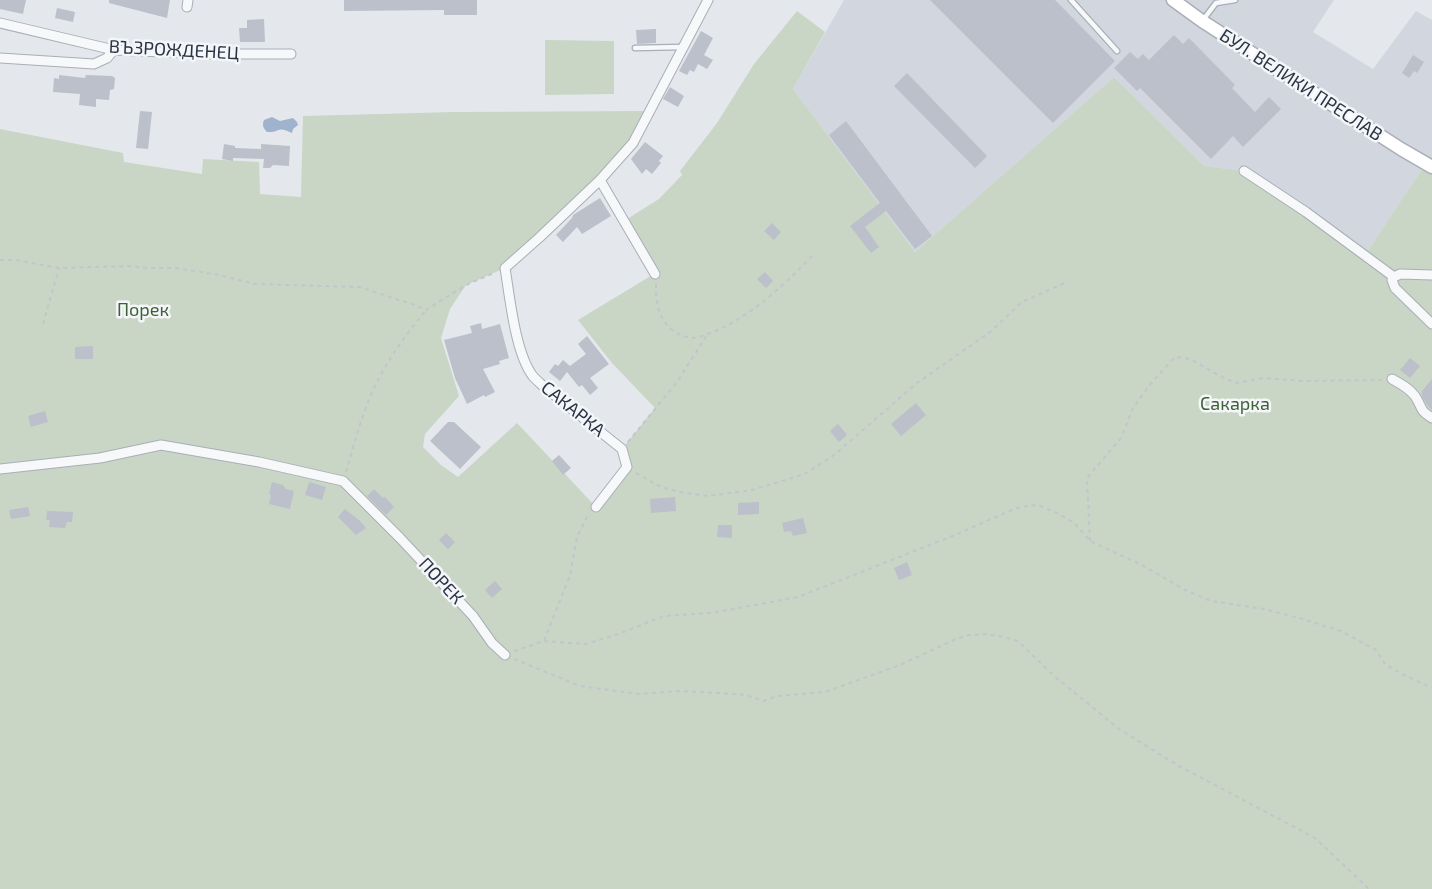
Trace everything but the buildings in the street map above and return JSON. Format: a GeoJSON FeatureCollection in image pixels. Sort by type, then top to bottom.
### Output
{"type":"FeatureCollection","features":[{"type":"Feature","properties":{"kind":"main road","name":"БУЛ. ВЕЛИКИ ПРЕСЛАВ"},"geometry":{"type":"LineString","coordinates":[[1173,0],[1202,22],[1432,167]]}},
{"type":"Feature","properties":{"kind":"street"},"geometry":{"type":"LineString","coordinates":[[505,268],[540,238],[600,180],[632,143],[708,0]]}},
{"type":"Feature","properties":{"kind":"street","name":"ВЪЗРОЖДЕНЕЦ"},"geometry":{"type":"LineString","coordinates":[[0,23],[114,50],[211,54],[291,54]]}},
{"type":"Feature","properties":{"kind":"street"},"geometry":{"type":"LineString","coordinates":[[0,58],[94,64],[107,58],[114,50]]}},
{"type":"Feature","properties":{"kind":"street"},"geometry":{"type":"LineString","coordinates":[[1244,171],[1306,212],[1394,277]]}},
{"type":"Feature","properties":{"kind":"street"},"geometry":{"type":"LineString","coordinates":[[600,180],[655,274]]}},
{"type":"Feature","properties":{"kind":"street","name":"САКАРКА"},"geometry":{"type":"LineString","coordinates":[[505,268],[518,337],[524,359],[532,375],[622,450],[627,467]]}},
{"type":"Feature","properties":{"kind":"street"},"geometry":{"type":"LineString","coordinates":[[1394,277],[1400,274],[1432,275]]}},
{"type":"Feature","properties":{"kind":"street"},"geometry":{"type":"LineString","coordinates":[[1394,277],[1392,280],[1395,288],[1432,324]]}},
{"type":"Feature","properties":{"kind":"street"},"geometry":{"type":"LineString","coordinates":[[1392,379],[1406,387],[1415,396],[1422,411],[1432,418]]}},
{"type":"Feature","properties":{"kind":"street"},"geometry":{"type":"LineString","coordinates":[[0,469],[100,458],[161,446],[260,462],[343,481]]}},
{"type":"Feature","properties":{"kind":"street"},"geometry":{"type":"LineString","coordinates":[[596,507],[627,467]]}},
{"type":"Feature","properties":{"kind":"street","name":"ПОРЕК"},"geometry":{"type":"LineString","coordinates":[[343,481],[407,545],[473,616],[492,643],[505,655]]}},
{"type":"Feature","properties":{"kind":"lane"},"geometry":{"type":"LineString","coordinates":[[1071,0],[1117,51]]}},
{"type":"Feature","properties":{"kind":"lane"},"geometry":{"type":"LineString","coordinates":[[1202,22],[1216,3],[1235,0]]}},
{"type":"Feature","properties":{"kind":"lane"},"geometry":{"type":"LineString","coordinates":[[635,48],[684,48]]}},
{"type":"Feature","properties":{"kind":"path"},"geometry":{"type":"LineString","coordinates":[[655,274],[656,301],[663,322],[679,335],[694,338],[722,328],[752,310],[785,284],[813,255]]}},
{"type":"Feature","properties":{"kind":"path"},"geometry":{"type":"LineString","coordinates":[[0,260],[16,260],[59,268],[130,266],[176,268],[220,275],[254,284],[359,287],[415,304],[426,310]]}},
{"type":"Feature","properties":{"kind":"path"},"geometry":{"type":"LineString","coordinates":[[43,324],[59,268]]}},
{"type":"Feature","properties":{"kind":"path"},"geometry":{"type":"LineString","coordinates":[[343,481],[360,422],[377,381],[406,334],[426,310],[466,284],[505,268]]}},
{"type":"Feature","properties":{"kind":"path"},"geometry":{"type":"LineString","coordinates":[[627,467],[661,487],[679,492],[708,496],[752,490],[805,474],[834,455],[917,383],[990,332],[1022,302],[1066,282]]}},
{"type":"Feature","properties":{"kind":"path"},"geometry":{"type":"LineString","coordinates":[[622,450],[677,382],[707,334]]}},
{"type":"Feature","properties":{"kind":"path"},"geometry":{"type":"LineString","coordinates":[[1090,541],[1087,478],[1121,438],[1134,408],[1152,382],[1174,358],[1182,357],[1194,361],[1236,383],[1263,378],[1304,381],[1392,379]]}},
{"type":"Feature","properties":{"kind":"path"},"geometry":{"type":"LineString","coordinates":[[505,655],[544,640],[586,644],[664,616],[712,613],[798,596],[955,535],[1014,509],[1031,505],[1040,506],[1074,523],[1090,541],[1142,565],[1186,590],[1211,601],[1299,618],[1341,631],[1376,650],[1385,664],[1432,688]]}},
{"type":"Feature","properties":{"kind":"path"},"geometry":{"type":"LineString","coordinates":[[544,640],[570,575],[577,537],[586,515],[596,507]]}},
{"type":"Feature","properties":{"kind":"path"},"geometry":{"type":"LineString","coordinates":[[505,655],[580,686],[639,694],[679,691],[718,693],[746,696],[763,701],[777,696],[825,692],[900,665],[956,639],[969,635],[985,634],[1018,640],[1053,675],[1119,729],[1179,766],[1314,838],[1369,889]]}},
{"type":"Feature","properties":{"kind":"shaded area"},"geometry":{"type":"Polygon","coordinates":[[[844,0],[1334,0],[1313,32],[1373,69],[1416,11],[1432,20],[1432,161],[1426,163],[1365,255],[1244,171],[1204,166],[1114,77],[915,252],[793,89],[844,0]]]}},
{"type":"Feature","properties":{"kind":"green space"},"geometry":{"type":"Polygon","coordinates":[[[797,11],[825,32],[793,89],[915,252],[1114,77],[1204,166],[1244,171],[1365,255],[1426,163],[1432,167],[1432,889],[0,889],[0,129],[123,153],[124,162],[202,174],[203,159],[259,162],[260,194],[301,197],[303,116],[455,112],[648,111],[633,143],[505,268],[466,285],[450,309],[441,338],[459,396],[425,434],[423,447],[441,465],[458,477],[517,423],[596,507],[627,467],[622,449],[655,408],[612,363],[578,320],[654,274],[624,221],[659,199],[682,175],[680,171],[717,123],[754,64],[797,11]]]}},
{"type":"Feature","properties":{"kind":"green space"},"geometry":{"type":"Polygon","coordinates":[[[545,40],[614,41],[614,94],[545,95],[545,40]]]}},
{"type":"Feature","properties":{"kind":"water"},"geometry":{"type":"Polygon","coordinates":[[[272,117],[280,121],[293,118],[298,125],[293,129],[292,133],[281,129],[267,132],[263,122],[272,117]]]}},
{"type":"Feature","properties":{"kind":"park label","name":"Порек"},"geometry":{"type":"Point","coordinates":[143,310]}},
{"type":"Feature","properties":{"kind":"park label","name":"Сакарка"},"geometry":{"type":"Point","coordinates":[1235,404]}}]}
